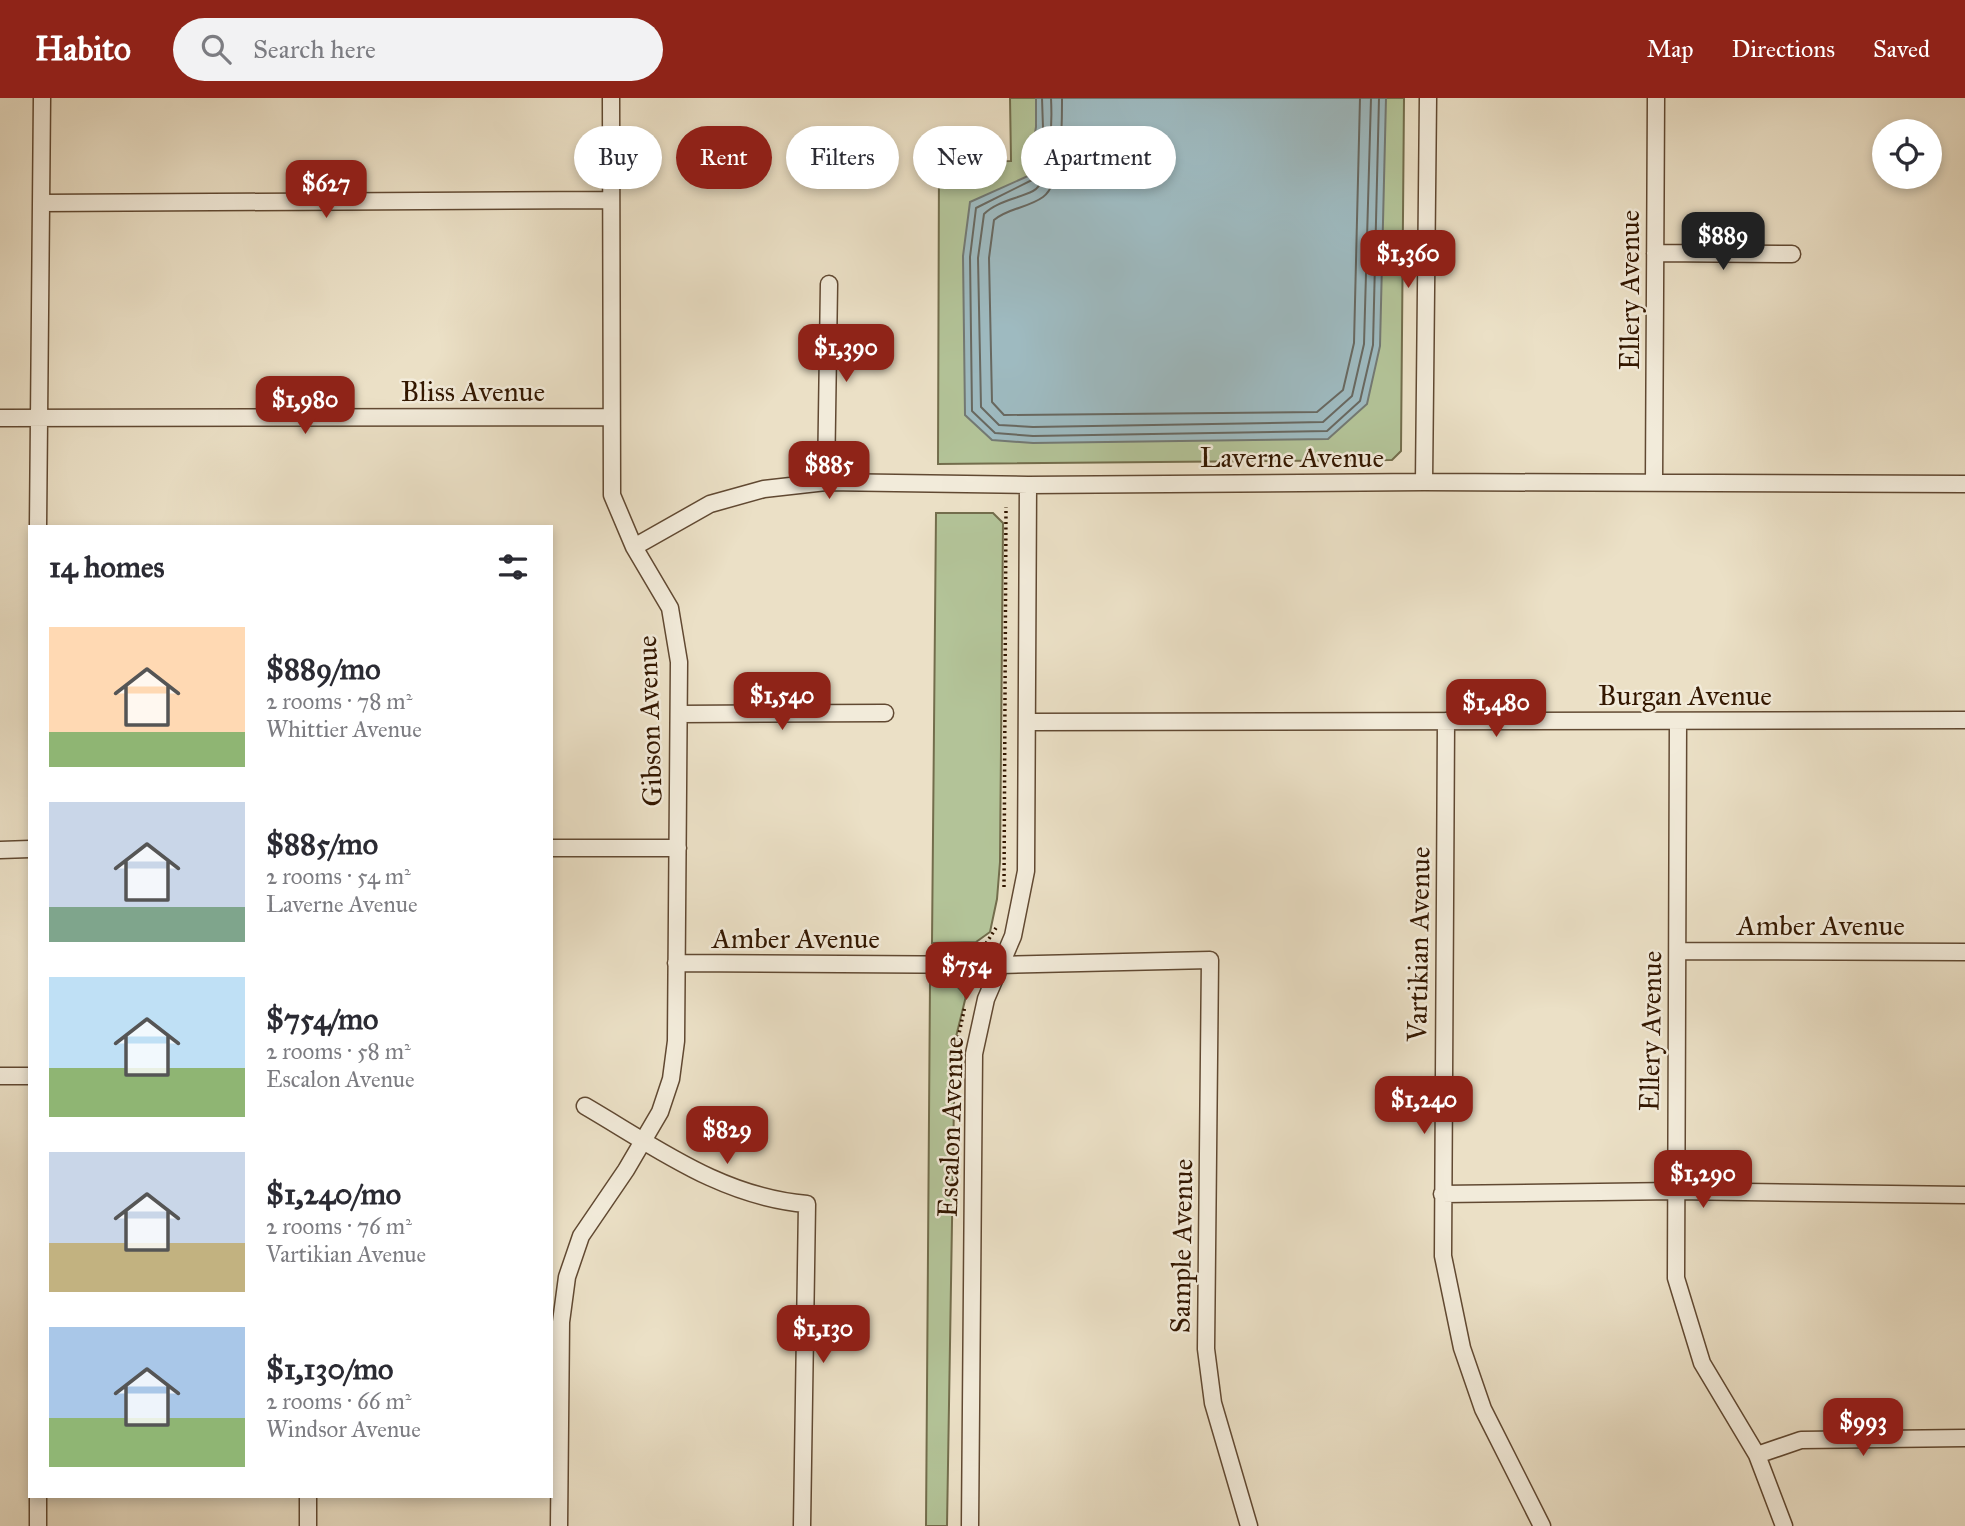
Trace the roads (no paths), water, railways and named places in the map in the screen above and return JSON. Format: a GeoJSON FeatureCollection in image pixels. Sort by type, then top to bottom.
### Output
{"type":"FeatureCollection","features":[{"type":"Feature","properties":{"kind":"street"},"geometry":{"type":"LineString","coordinates":[[38,525],[42,98]]}},
{"type":"Feature","properties":{"kind":"street","name":"Gibson Avenue"},"geometry":{"type":"LineString","coordinates":[[559,1526],[556,1416],[561,1322],[567,1277],[581,1236],[660,1112],[671,1079],[676,1041],[679,662],[670,608],[634,547],[612,495],[611,98]]}},
{"type":"Feature","properties":{"kind":"street"},"geometry":{"type":"LineString","coordinates":[[1424,482],[1428,98]]}},
{"type":"Feature","properties":{"kind":"street","name":"Ellery Avenue"},"geometry":{"type":"LineString","coordinates":[[1654,483],[1656,98]]}},
{"type":"Feature","properties":{"kind":"street"},"geometry":{"type":"LineString","coordinates":[[41,203],[610,200]]}},
{"type":"Feature","properties":{"kind":"street"},"geometry":{"type":"LineString","coordinates":[[1655,253],[1792,254]]}},
{"type":"Feature","properties":{"kind":"street"},"geometry":{"type":"LineString","coordinates":[[826,482],[829,284]]}},
{"type":"Feature","properties":{"kind":"street","name":"Bliss Avenue"},"geometry":{"type":"LineString","coordinates":[[0,418],[610,417]]}},
{"type":"Feature","properties":{"kind":"street","name":"Laverne Avenue"},"geometry":{"type":"LineString","coordinates":[[634,547],[710,504],[764,489],[826,482],[1028,485],[1424,482],[1965,484]]}},
{"type":"Feature","properties":{"kind":"street","name":"Escalon Avenue"},"geometry":{"type":"LineString","coordinates":[[970,1526],[974,1054],[986,999],[1016,926],[1027,871],[1028,485]]}},
{"type":"Feature","properties":{"kind":"street"},"geometry":{"type":"LineString","coordinates":[[679,714],[885,713]]}},
{"type":"Feature","properties":{"kind":"street","name":"Burgan Avenue"},"geometry":{"type":"LineString","coordinates":[[1027,722],[1965,720]]}},
{"type":"Feature","properties":{"kind":"street","name":"Vartikian Avenue"},"geometry":{"type":"LineString","coordinates":[[1446,721],[1443,1256],[1462,1348],[1483,1409],[1542,1526]]}},
{"type":"Feature","properties":{"kind":"street","name":"Ellery Avenue"},"geometry":{"type":"LineString","coordinates":[[1678,722],[1676,1278],[1702,1363],[1757,1455],[1784,1526]]}},
{"type":"Feature","properties":{"kind":"street"},"geometry":{"type":"LineString","coordinates":[[553,848],[678,848]]}},
{"type":"Feature","properties":{"kind":"street"},"geometry":{"type":"LineString","coordinates":[[0,850],[28,849]]}},
{"type":"Feature","properties":{"kind":"street","name":"Amber Avenue"},"geometry":{"type":"LineString","coordinates":[[1678,951],[1965,952]]}},
{"type":"Feature","properties":{"kind":"street","name":"Amber Avenue"},"geometry":{"type":"LineString","coordinates":[[676,963],[1000,965],[1210,961]]}},
{"type":"Feature","properties":{"kind":"street","name":"Sample Avenue"},"geometry":{"type":"LineString","coordinates":[[1210,961],[1206,1349],[1213,1403],[1249,1526]]}},
{"type":"Feature","properties":{"kind":"street"},"geometry":{"type":"LineString","coordinates":[[0,1076],[28,1076]]}},
{"type":"Feature","properties":{"kind":"street"},"geometry":{"type":"LineString","coordinates":[[585,1106],[712,1180],[745,1194],[807,1204],[802,1526]]}},
{"type":"Feature","properties":{"kind":"street"},"geometry":{"type":"LineString","coordinates":[[1442,1194],[1675,1191],[1965,1195]]}},
{"type":"Feature","properties":{"kind":"street"},"geometry":{"type":"LineString","coordinates":[[1757,1455],[1801,1440],[1965,1438]]}},
{"type":"Feature","properties":{"kind":"street"},"geometry":{"type":"LineString","coordinates":[[38,1498],[38,1526]]}},
{"type":"Feature","properties":{"kind":"street"},"geometry":{"type":"LineString","coordinates":[[308,1498],[308,1526]]}},
{"type":"Feature","properties":{"kind":"water"},"geometry":{"type":"Polygon","coordinates":[[[1036,98],[1386,98],[1380,346],[1367,404],[1328,439],[1033,443],[992,440],[965,415],[963,256],[970,202],[999,189],[1007,189],[1007,185],[1021,179],[1021,189],[1176,189],[1176,126],[1036,126],[1036,98]]]}}]}
